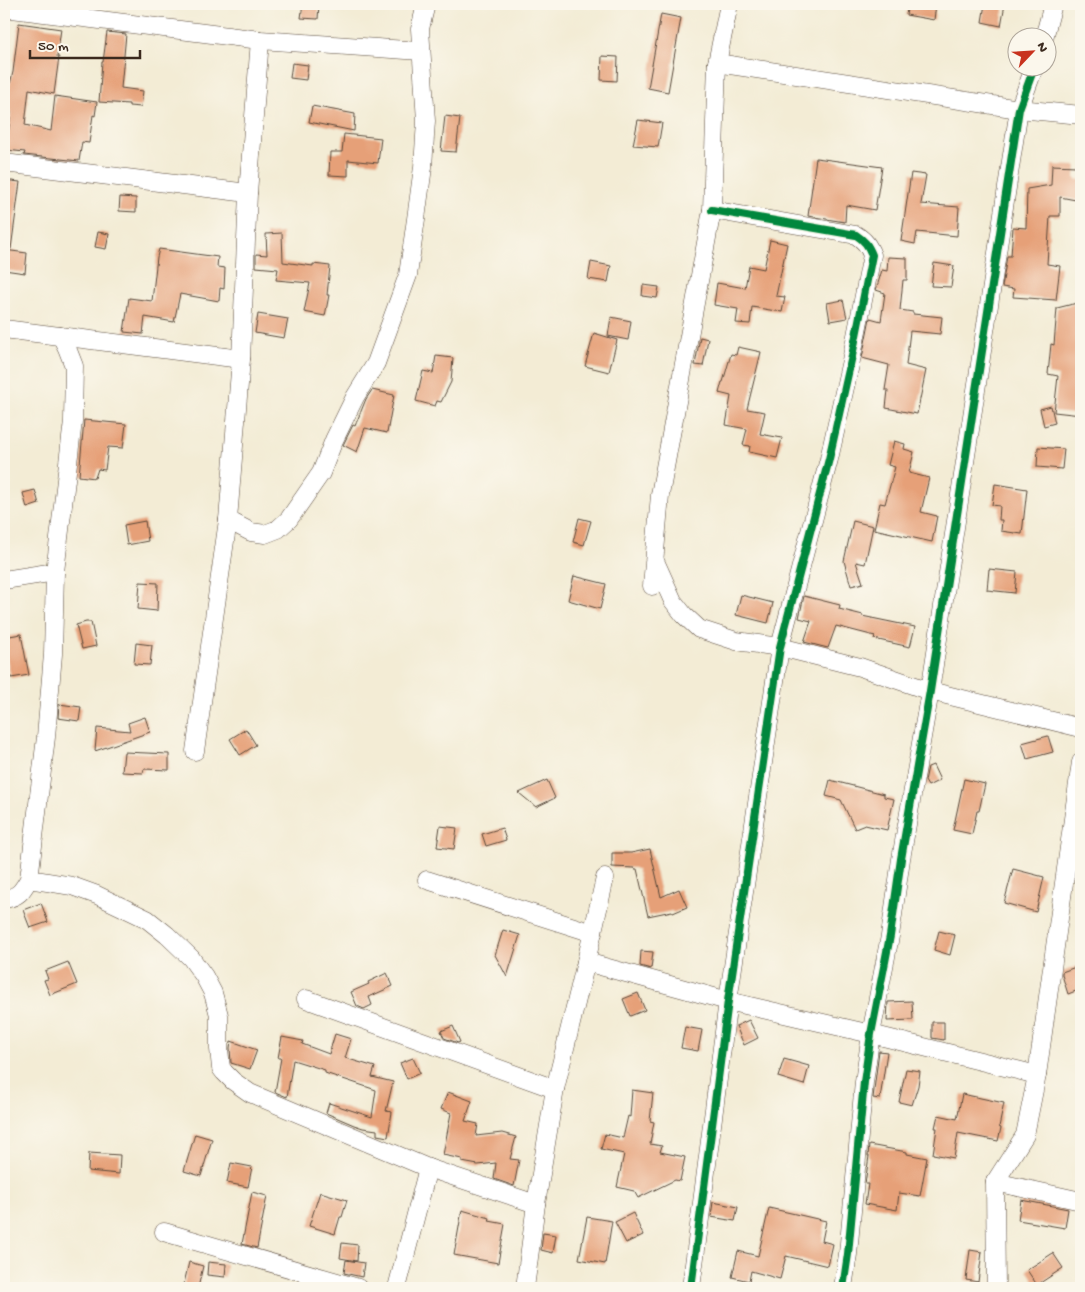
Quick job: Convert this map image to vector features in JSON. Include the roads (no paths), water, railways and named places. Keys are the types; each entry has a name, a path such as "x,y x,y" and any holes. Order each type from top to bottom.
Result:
{"street":[{"path":"228,520 251,532 265,534 278,529 289,519 322,473 334,440 355,397 376,363 408,274 416,219 423,167 426,121 420,30 426,4"},
{"path":"652,586 660,495 712,210 717,63 729,4"},
{"path":"1047,28 1053,4"},
{"path":"4,8 260,40 421,50"},
{"path":"195,751 228,520 242,359 248,193 260,40"},
{"path":"717,63 1019,108 1081,115"},
{"path":"843,1288 848,1254 864,1082 871,1034 890,936 901,859 930,691 1019,108 1030,78"},
{"path":"4,163 248,193"},
{"path":"691,1288 728,1001 780,648 829,459 872,255 869,245 856,235 712,210"},
{"path":"4,329 242,359"},
{"path":"4,899 22,892 29,879 47,728 53,654 55,572 73,421 74,366 68,348 61,336"},
{"path":"655,561 673,601 699,629 736,641 780,648 860,667 930,691 1081,728"},
{"path":"4,580 55,572"},
{"path":"996,1288 995,1182 1025,1135 1037,1075 1081,762"},
{"path":"525,1288 536,1204 555,1089 605,878"},
{"path":"29,879 72,886 97,895 147,919 167,934 191,958 213,993 219,1015 220,1062 224,1072 250,1093 428,1168 536,1204"},
{"path":"427,880 593,933"},
{"path":"586,962 728,1001 1037,1075"},
{"path":"306,999 555,1089"},
{"path":"397,1288 428,1168"},
{"path":"995,1182 1081,1201"},
{"path":"164,1232 358,1288"}]}
